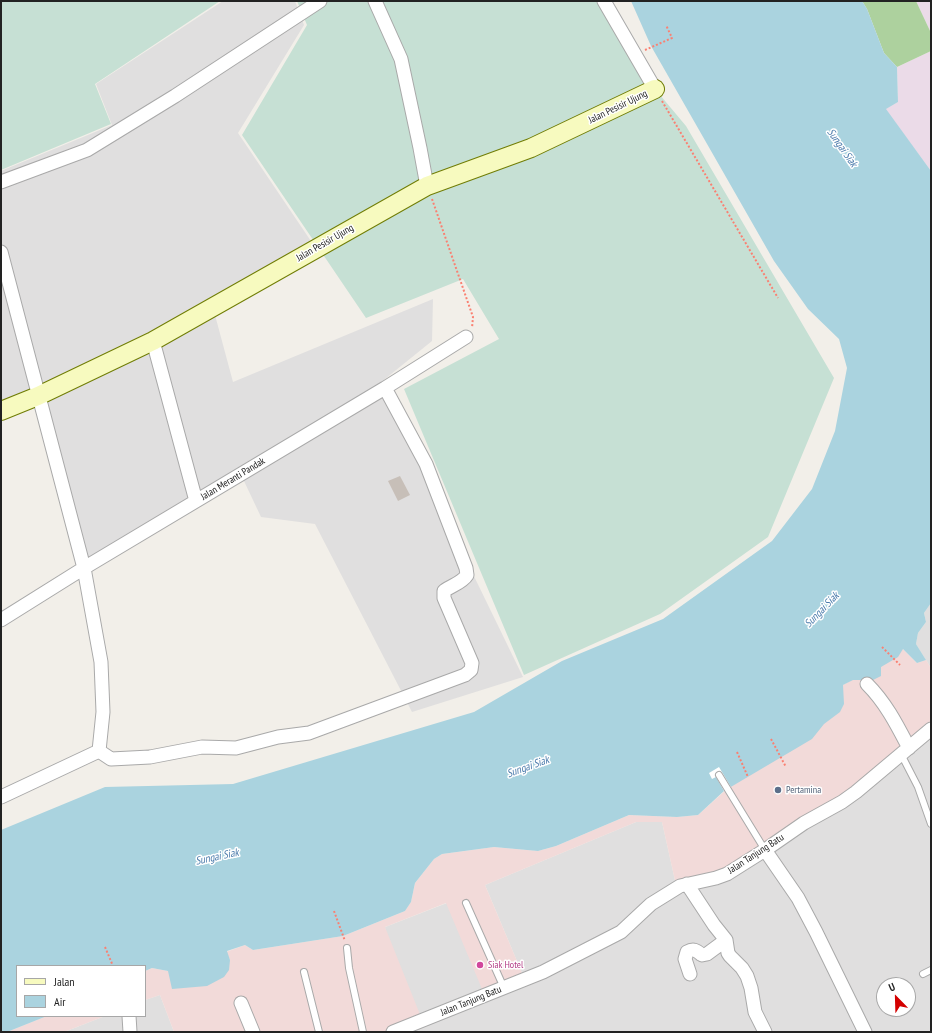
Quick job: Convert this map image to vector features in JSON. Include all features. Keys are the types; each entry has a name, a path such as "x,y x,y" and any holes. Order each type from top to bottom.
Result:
{"street":[{"path":"1,182 87,150 176,96 320,1"},
{"path":"376,1 401,59 427,186"},
{"path":"604,1 655,89"},
{"name":"Jalan Pesisir Ujung","path":"1,411 38,396 153,341 427,186 531,148 655,89"},
{"path":"1,252 84,568 101,662 104,712 99,751"},
{"name":"Jalan Meranti Pandak","path":"1,620 84,568 385,388 466,337"},
{"path":"153,341 196,501"},
{"path":"99,751 111,759 150,757 202,747 236,748 278,737 309,733 465,675 471,670 472,663 444,598 444,591 464,580 467,575 466,568 426,464 385,388"},
{"path":"868,684 880,696 890,713 905,751"},
{"name":"Jalan Tanjung Batu","path":"393,1032 543,972 621,932 651,904 680,886 727,874 804,823 842,802 931,729"},
{"path":"1,797 99,751"},
{"path":"765,850 798,898 865,1032"},
{"path":"687,884 714,925 726,940 728,953 742,968 747,976 751,988 755,1012 765,1032"},
{"path":"690,974 685,959 687,952 693,950 702,955 707,954 726,940"},
{"path":"241,1003 252,1032"},
{"path":"129,1017 130,1032"}],"lane":[{"path":"905,751 931,824"},
{"path":"719,775 765,850"},
{"path":"466,903 504,988"},
{"path":"347,948 349,968 363,1032"},
{"path":"923,974 931,970"},
{"path":"304,972 319,1032"}],"path":[{"path":"651,47 672,38 666,26"},
{"path":"655,89 778,298"},
{"path":"427,186 473,318 472,329 466,337"},
{"path":"882,647 900,664"},
{"path":"771,739 786,767"},
{"path":"737,752 748,777"},
{"path":"334,911 347,948"},
{"path":"105,947 113,965"}],"shaded area":[{"path":"223,1 295,1 304,25 238,133 319,253 215,315 233,382 433,299 432,341 380,383 523,677 412,712 315,524 261,517 244,481 80,566 36,403 1,417 1,171 112,125 96,84"},
{"path":"916,1 931,1 931,33"},
{"path":"931,51 931,171 885,109 898,102 897,67"},
{"path":"931,603 931,668 916,644 918,633 926,622 924,613"},
{"path":"903,649 917,663 926,660 931,668 931,731 870,781 725,871 676,885 662,822 636,822 485,885 522,973 482,989 446,903 385,927 423,1022 397,1032 174,1032 160,995 146,1000 146,971 152,968 168,971 230,960 226,952 245,945 253,950 343,936 405,911 411,902 415,883 434,859 442,854 494,847 538,851 556,846 629,815 677,817 698,815 843,685"},
{"path":"931,731 931,1032 397,1032 385,927 447,903 483,989 522,973 485,885 636,822 662,822 676,885"},
{"path":"160,995 174,1032 64,1032 102,1017 146,1017 146,1000"},
{"path":"44,1017 102,1017 64,1032 7,1032"}],"green space":[{"path":"1,1 220,1 95,84 111,124 1,170"},
{"path":"297,1 604,1 655,89 686,126 834,378 768,537 660,614 524,675 404,389 499,339 463,279 366,318 242,135 307,25"},
{"path":"862,1 916,1 931,33 931,51 897,67 884,53 867,9"}],"water":[{"name":"Sungai Siak","path":"631,1 862,1 867,9 884,53 897,67 898,102 886,109 931,171 931,603 924,613 926,622 918,633 916,644 926,660 917,663 903,649 898,657 881,667 881,676 873,680 853,680 843,685 844,704 840,712 824,724 812,739 724,791 698,815 677,817 629,815 556,846 538,851 494,847 442,854 434,859 415,883 411,902 405,911 343,936 253,950 245,945 227,951 230,960 229,970 224,977 207,986 172,989 168,971 152,968 146,971 146,965 16,965 16,1017 44,1017 7,1032 1,1032 1,830 105,787 233,784 474,712 562,661 663,619 772,541 812,489 835,431 847,368 839,339 808,309 774,261 651,46"}],"pier":[{"path":"719,767 731,787 724,791 716,777 712,779 709,773"}],"building":[{"path":"400,476 410,495 398,501 388,481"}],"place":[{"name":"Pertamina","path":"778,790"},
{"name":"Siak Hotel","path":"480,965"}]}
